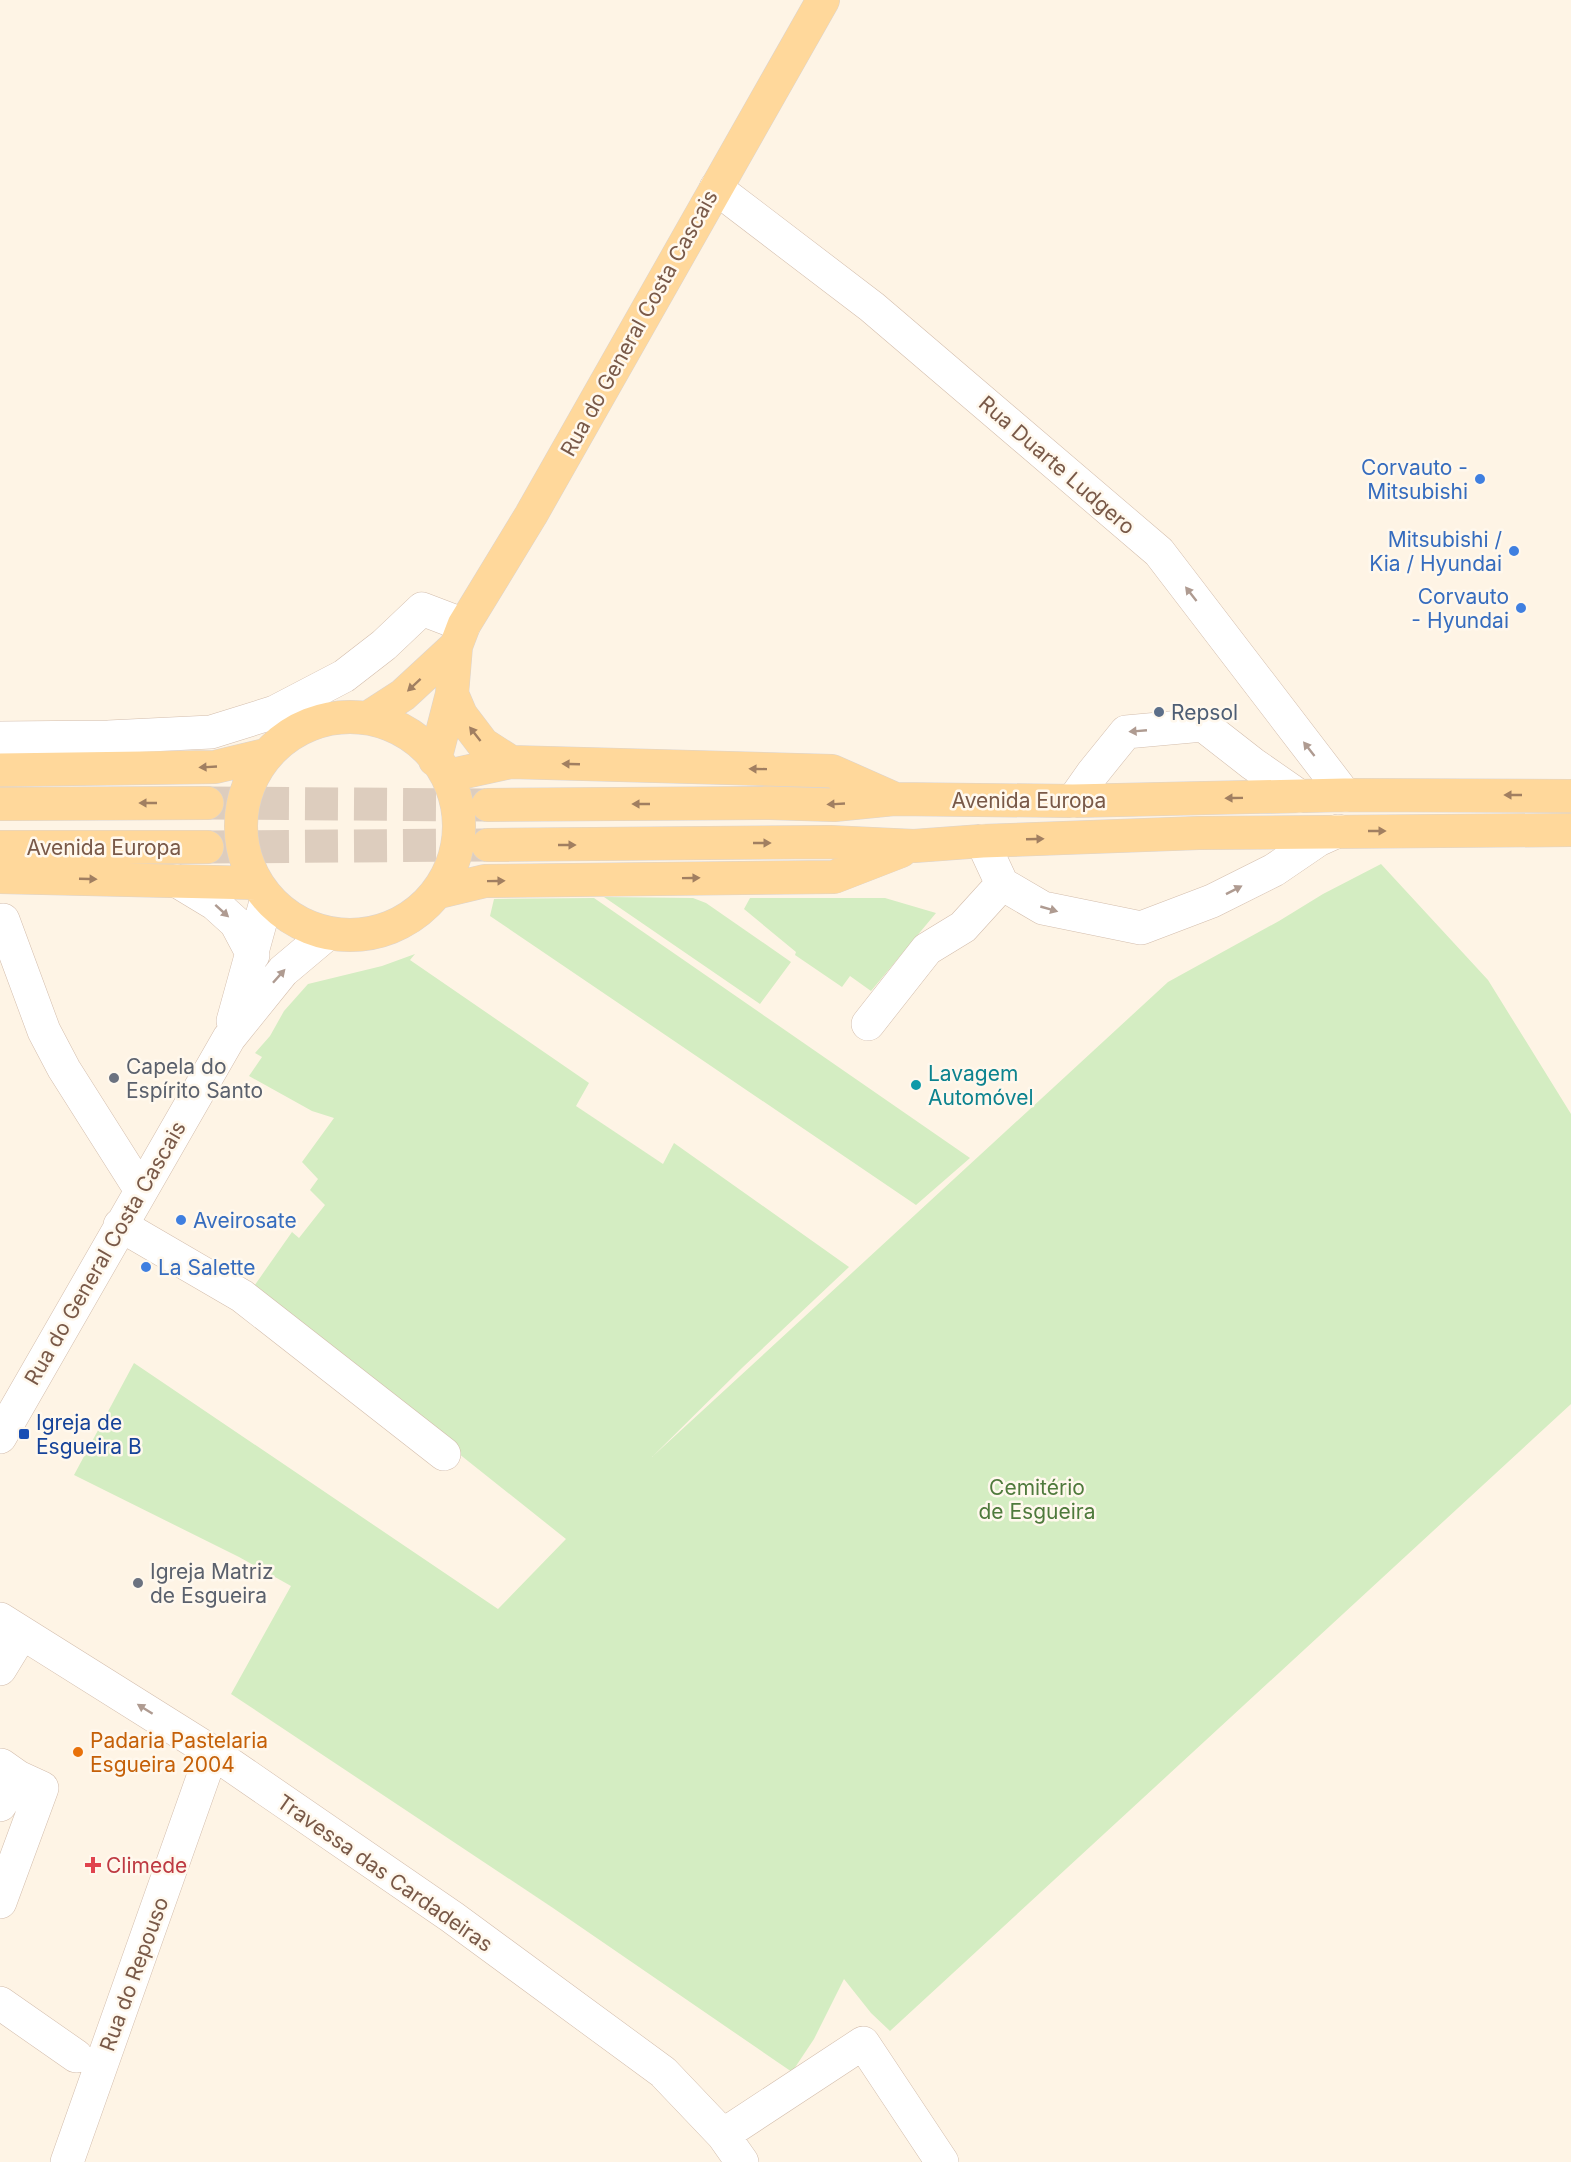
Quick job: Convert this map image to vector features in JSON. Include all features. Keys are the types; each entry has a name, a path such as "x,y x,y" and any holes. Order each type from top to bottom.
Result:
{"main road":[{"name":"Rua do General Costa Cascais","path":"369,717 403,695 460,635 531,515 823,0"},
{"name":"Rua do General Costa Cascais","path":"441,768 460,635"},
{"path":"452,694 461,715 483,744 511,762"},
{"path":"331,717 369,717 396,725 420,741 441,768 455,792 460,827 455,862 439,892 416,915 389,929 358,936 327,934 305,926 285,914 262,890 243,852 240,818 248,784 265,755 294,730 331,717"},
{"path":"0,770 215,767 265,755"},
{"path":"441,768 511,762 832,771 894,799"},
{"name":"Avenida Europa","path":"488,805 770,803 834,805 894,799 1073,801 1345,795 1571,796"},
{"name":"Avenida Europa","path":"0,804 207,802"},
{"name":"Avenida Europa","path":"488,845 830,842 914,846 982,841 1199,833 1571,830"},
{"path":"439,892 485,881 834,877 914,846"},
{"name":"Avenida Europa","path":"0,847 207,847"},
{"path":"0,877 177,881 262,890"}],"street":[{"name":"Rua Duarte Ludgero","path":"716,188 872,307 1159,552 1345,795"},
{"path":"0,738 108,737 211,732 275,712 344,676 384,645 422,609 460,635"},
{"path":"1073,801 1126,732 1203,725 1252,764 1299,796"},
{"path":"982,841 1002,884 1043,908 1140,928 1212,902 1274,870 1318,840 1338,831"},
{"path":"177,881 215,904 236,923 253,955"},
{"path":"868,1024 927,949 963,927 1002,884"},
{"name":"Rua do General Costa Cascais","path":"229,1038 253,955 262,890"},
{"path":"3,921 44,1031 64,1069 140,1189"},
{"name":"Rua do General Costa Cascais","path":"0,1437 140,1189 229,1038 283,971 327,934"},
{"path":"120,1225 242,1296 444,1454"},
{"path":"0,1669 11,1626"},
{"name":"Travessa das Cardadeiras","path":"11,1626 212,1752 452,1917 663,2072 723,2135 742,2162"},
{"name":"Rua do Repouso","path":"67,2162 212,1752"},
{"path":"0,1902 42,1788 5,1786"},
{"path":"0,2003 76,2056"},
{"path":"723,2135 863,2043 942,2162"}],"green space":[{"name":"Cemitério de Esgueira","path":"1381,864 1488,980 1571,1114 1571,1404 890,2031 871,2013 844,1979 814,2039 792,2072 553,1908 231,1694 291,1586 239,1557 74,1475 134,1363 498,1609 566,1539 252,1289 292,1232 299,1238 325,1205 310,1190 318,1179 302,1162 334,1118 312,1111 249,1076 262,1057 255,1053 270,1036 284,1011 308,984 382,966 415,954 410,960 589,1083 576,1106 663,1164 674,1143 849,1267 652,1457 1168,982 1323,894"},
{"path":"604,897 693,898 706,903 791,962 760,1004"},
{"path":"594,898 970,1158 916,1205 490,916 494,899"},
{"path":"750,898 885,898 936,913 871,991 850,976 842,987 795,955 796,952 744,909"}],"tunnel":[{"path":"207,803 488,805"},
{"path":"207,847 488,845"}],"place":[{"name":"Corvauto - Mitsubishi","path":"1480,479"},
{"name":"Mitsubishi / Kia / Hyundai","path":"1514,551"},
{"name":"Corvauto - Hyundai","path":"1521,608"},
{"name":"Repsol","path":"1159,712"},
{"name":"Capela do Espírito Santo","path":"114,1078"},
{"name":"Lavagem Automóvel","path":"916,1085"},
{"name":"Aveirosate","path":"181,1220"},
{"name":"La Salette","path":"146,1267"},
{"name":"Igreja de Esgueira B","path":"24,1434"},
{"name":"Igreja Matriz de Esgueira","path":"138,1583"},
{"name":"Padaria Pastelaria Esgueira 2004","path":"78,1752"},
{"name":"Climede","path":"93,1865"}]}
